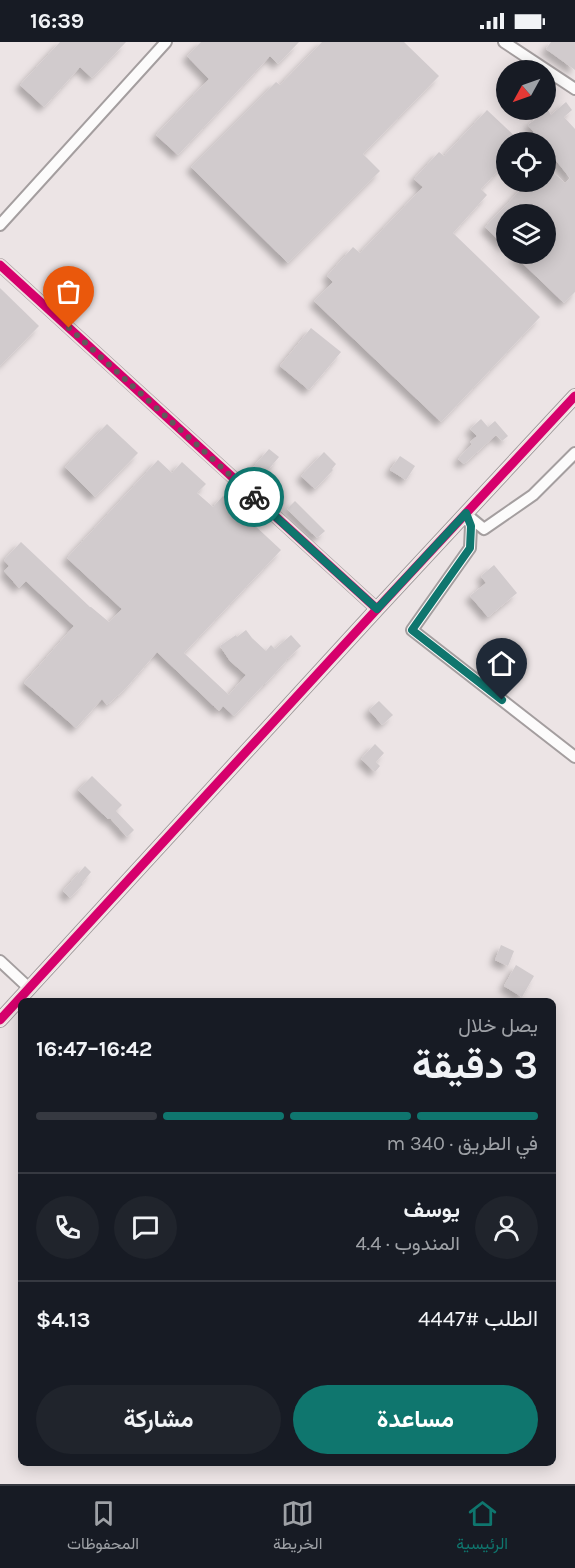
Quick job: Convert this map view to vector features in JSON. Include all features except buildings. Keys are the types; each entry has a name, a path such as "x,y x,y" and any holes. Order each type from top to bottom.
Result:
{"street":[{"path":"0,225 166,42"},
{"path":"504,42 575,89"},
{"path":"0,265 377,609"},
{"path":"20,998 575,396"},
{"path":"466,513 484,529 533,495 575,453"},
{"path":"466,513 471,526 470,548 412,630 575,757"},
{"path":"0,962 29,988"},
{"path":"0,1020 18,1000"}],"cycle path":[{"path":"0,265 377,609"},
{"path":"20,998 575,396"},
{"path":"0,1020 18,1000"}],"way so far":[{"path":"69,328 254,497"}],"route":[{"path":"254,497 377,609 466,513 471,526 470,548 412,630 502,700"}]}
